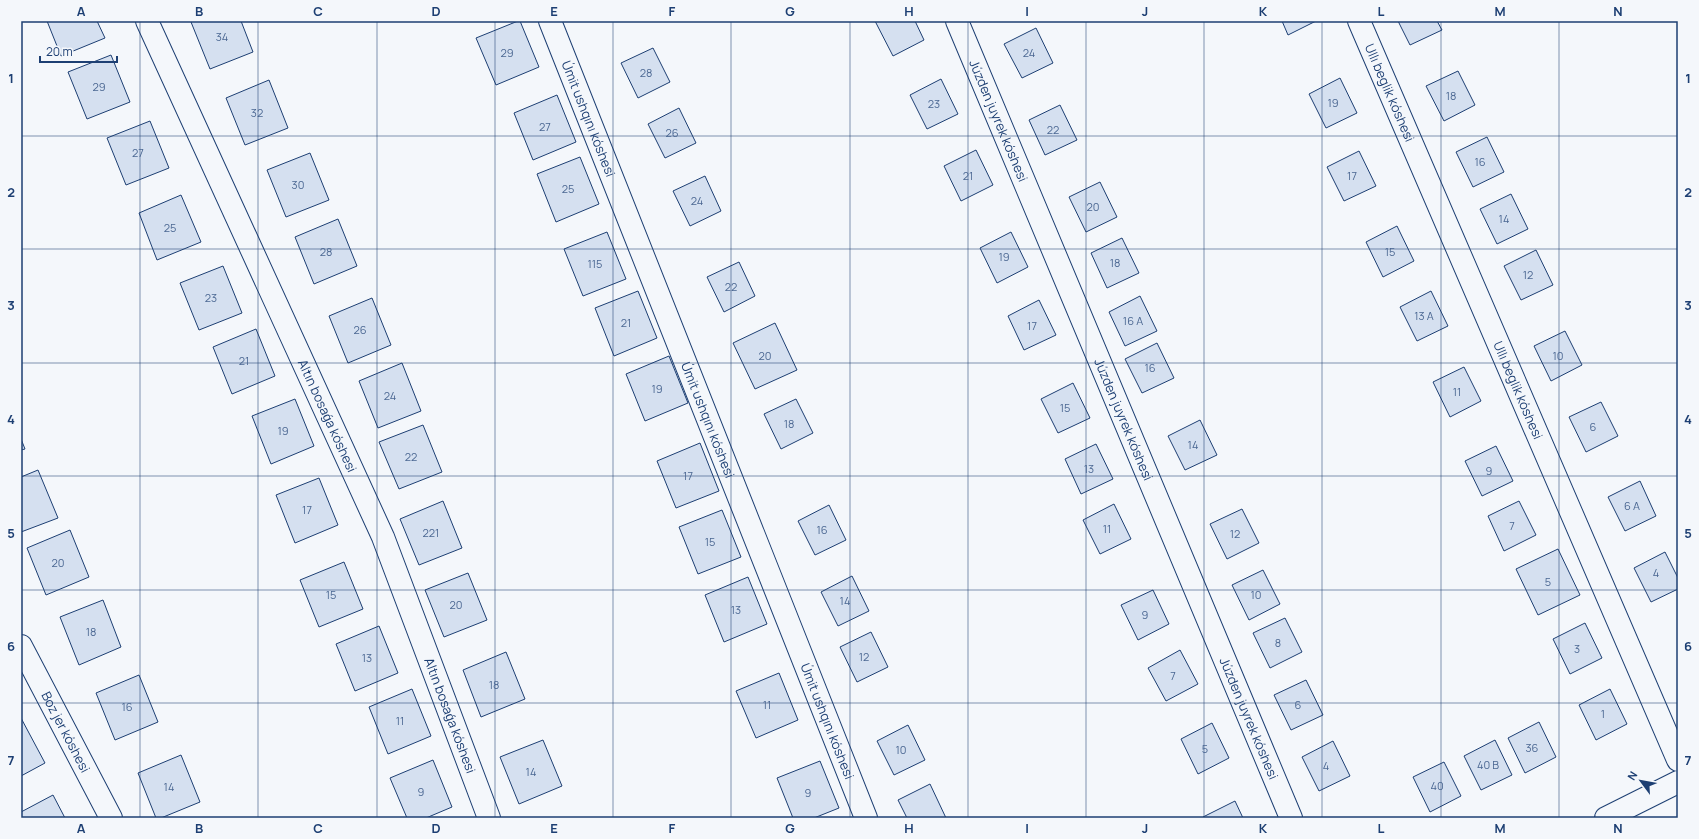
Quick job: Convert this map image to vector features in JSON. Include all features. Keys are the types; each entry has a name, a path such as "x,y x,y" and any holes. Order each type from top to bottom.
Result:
{"street":[{"name":"Altın bosaǵa kóshesi","path":"147,21 383,537 489,818"},
{"name":"Úmit ushqını kóshesi","path":"550,21 866,818"},
{"name":"Júzden juyrek kóshesi","path":"957,21 1291,818"},
{"name":"Ullı beglik kóshesi","path":"1359,21 1678,760"},
{"name":"Boz jer kóshesi","path":"21,646 111,818"},
{"path":"1606,818 1678,782"}],"building":[{"path":"47,21 97,21 105,38 61,56"},
{"path":"241,21 253,52 210,69 191,22"},
{"path":"520,21 539,67 496,85 476,38"},
{"path":"875,21 915,21 924,40 893,56"},
{"path":"1282,21 1316,21 1288,35"},
{"path":"1398,21 1437,21 1442,30 1410,45"},
{"path":"1036,28 1053,63 1022,78 1004,44"},
{"path":"653,48 670,82 638,98 621,63"},
{"path":"111,55 130,102 87,119 68,72"},
{"path":"1458,71 1475,105 1444,121 1426,86"},
{"path":"1340,78 1357,113 1326,128 1309,94"},
{"path":"941,79 958,114 927,129 910,95"},
{"path":"269,80 288,128 245,145 226,98"},
{"path":"557,95 576,142 533,160 514,113"},
{"path":"1060,105 1077,140 1045,155 1029,120"},
{"path":"679,108 696,143 665,158 648,124"},
{"path":"150,121 169,168 126,185 107,138"},
{"path":"1487,137 1504,172 1473,187 1456,152"},
{"path":"976,150 993,185 961,201 944,166"},
{"path":"1359,151 1376,186 1344,201 1327,167"},
{"path":"310,153 329,200 286,217 267,170"},
{"path":"580,157 599,204 556,222 537,174"},
{"path":"705,176 721,211 690,226 673,191"},
{"path":"1100,182 1117,217 1086,232 1069,197"},
{"path":"1511,194 1528,229 1497,244 1480,209"},
{"path":"181,195 201,242 157,260 139,213"},
{"path":"338,219 357,266 314,284 295,237"},
{"path":"1397,226 1414,261 1383,277 1366,242"},
{"path":"607,232 626,279 583,296 564,249"},
{"path":"1011,232 1028,267 997,283 980,248"},
{"path":"1122,238 1139,273 1107,288 1091,253"},
{"path":"1536,250 1553,285 1521,300 1504,266"},
{"path":"739,262 755,296 724,312 707,277"},
{"path":"223,266 242,313 199,330 180,283"},
{"path":"638,291 657,338 614,356 595,308"},
{"path":"1431,291 1448,326 1417,341 1400,307"},
{"path":"1140,296 1157,331 1125,346 1109,312"},
{"path":"372,298 391,345 348,363 329,316"},
{"path":"1039,300 1056,335 1024,350 1008,316"},
{"path":"775,323 797,370 755,389 733,343"},
{"path":"256,329 275,376 232,394 213,347"},
{"path":"1565,331 1582,365 1551,381 1534,346"},
{"path":"1157,343 1174,378 1142,393 1125,359"},
{"path":"669,356 688,403 645,421 626,374"},
{"path":"402,363 421,411 378,428 359,381"},
{"path":"1464,367 1481,401 1450,417 1433,382"},
{"path":"1073,383 1090,418 1058,433 1041,399"},
{"path":"295,399 314,446 271,464 252,416"},
{"path":"796,399 813,433 781,449 764,414"},
{"path":"1601,402 1618,436 1586,452 1569,417"},
{"path":"1200,420 1217,455 1185,470 1168,436"},
{"path":"423,425 442,472 399,489 379,442"},
{"path":"21,439 25,449 21,450"},
{"path":"700,443 719,491 676,508 657,461"},
{"path":"1096,444 1113,479 1081,494 1065,459"},
{"path":"1496,446 1513,481 1482,496 1465,461"},
{"path":"38,470 58,518 21,532 21,477"},
{"path":"319,478 338,525 295,543 276,495"},
{"path":"1640,481 1656,516 1625,531 1608,497"},
{"path":"443,501 462,548 419,565 400,519"},
{"path":"1519,501 1536,535 1504,551 1488,516"},
{"path":"1114,504 1131,539 1100,554 1083,520"},
{"path":"829,505 846,540 815,555 798,521"},
{"path":"1242,509 1259,543 1227,559 1210,524"},
{"path":"722,510 741,557 698,574 679,527"},
{"path":"70,530 89,577 46,595 27,548"},
{"path":"1558,549 1580,595 1538,615 1516,569"},
{"path":"1665,552 1678,578 1678,589 1651,602 1634,568"},
{"path":"344,562 363,609 319,627 300,580"},
{"path":"1263,570 1280,604 1249,620 1232,585"},
{"path":"468,573 487,620 444,637 425,590"},
{"path":"852,576 869,611 838,626 821,592"},
{"path":"748,577 767,624 724,642 705,595"},
{"path":"1153,590 1169,624 1138,640 1121,605"},
{"path":"103,600 121,647 79,665 60,617"},
{"path":"1285,618 1302,652 1270,668 1253,633"},
{"path":"1585,623 1602,658 1570,674 1553,639"},
{"path":"379,626 398,673 355,691 336,644"},
{"path":"871,632 888,667 857,682 840,647"},
{"path":"1180,650 1198,684 1166,701 1148,668"},
{"path":"506,652 525,699 481,717 463,670"},
{"path":"779,673 798,720 756,738 736,691"},
{"path":"139,675 158,722 115,740 96,693"},
{"path":"1306,680 1323,715 1291,730 1274,695"},
{"path":"412,689 431,736 388,754 369,707"},
{"path":"1610,689 1627,724 1596,740 1579,705"},
{"path":"21,718 45,763 21,776"},
{"path":"1539,722 1556,757 1525,773 1508,738"},
{"path":"1212,723 1229,758 1198,774 1181,739"},
{"path":"908,725 925,760 894,775 877,741"},
{"path":"543,740 562,786 519,804 500,757"},
{"path":"1495,740 1512,775 1481,790 1464,756"},
{"path":"1333,741 1350,776 1319,791 1302,757"},
{"path":"181,755 200,802 161,818 156,818 138,773"},
{"path":"433,760 452,807 426,818 407,818 390,778"},
{"path":"820,761 839,808 814,818 793,818 777,778"},
{"path":"1444,762 1461,796 1430,812 1413,777"},
{"path":"930,784 946,818 907,818 898,800"},
{"path":"53,795 65,818 21,818 21,812"},
{"path":"1235,801 1243,818 1203,817"}]}
